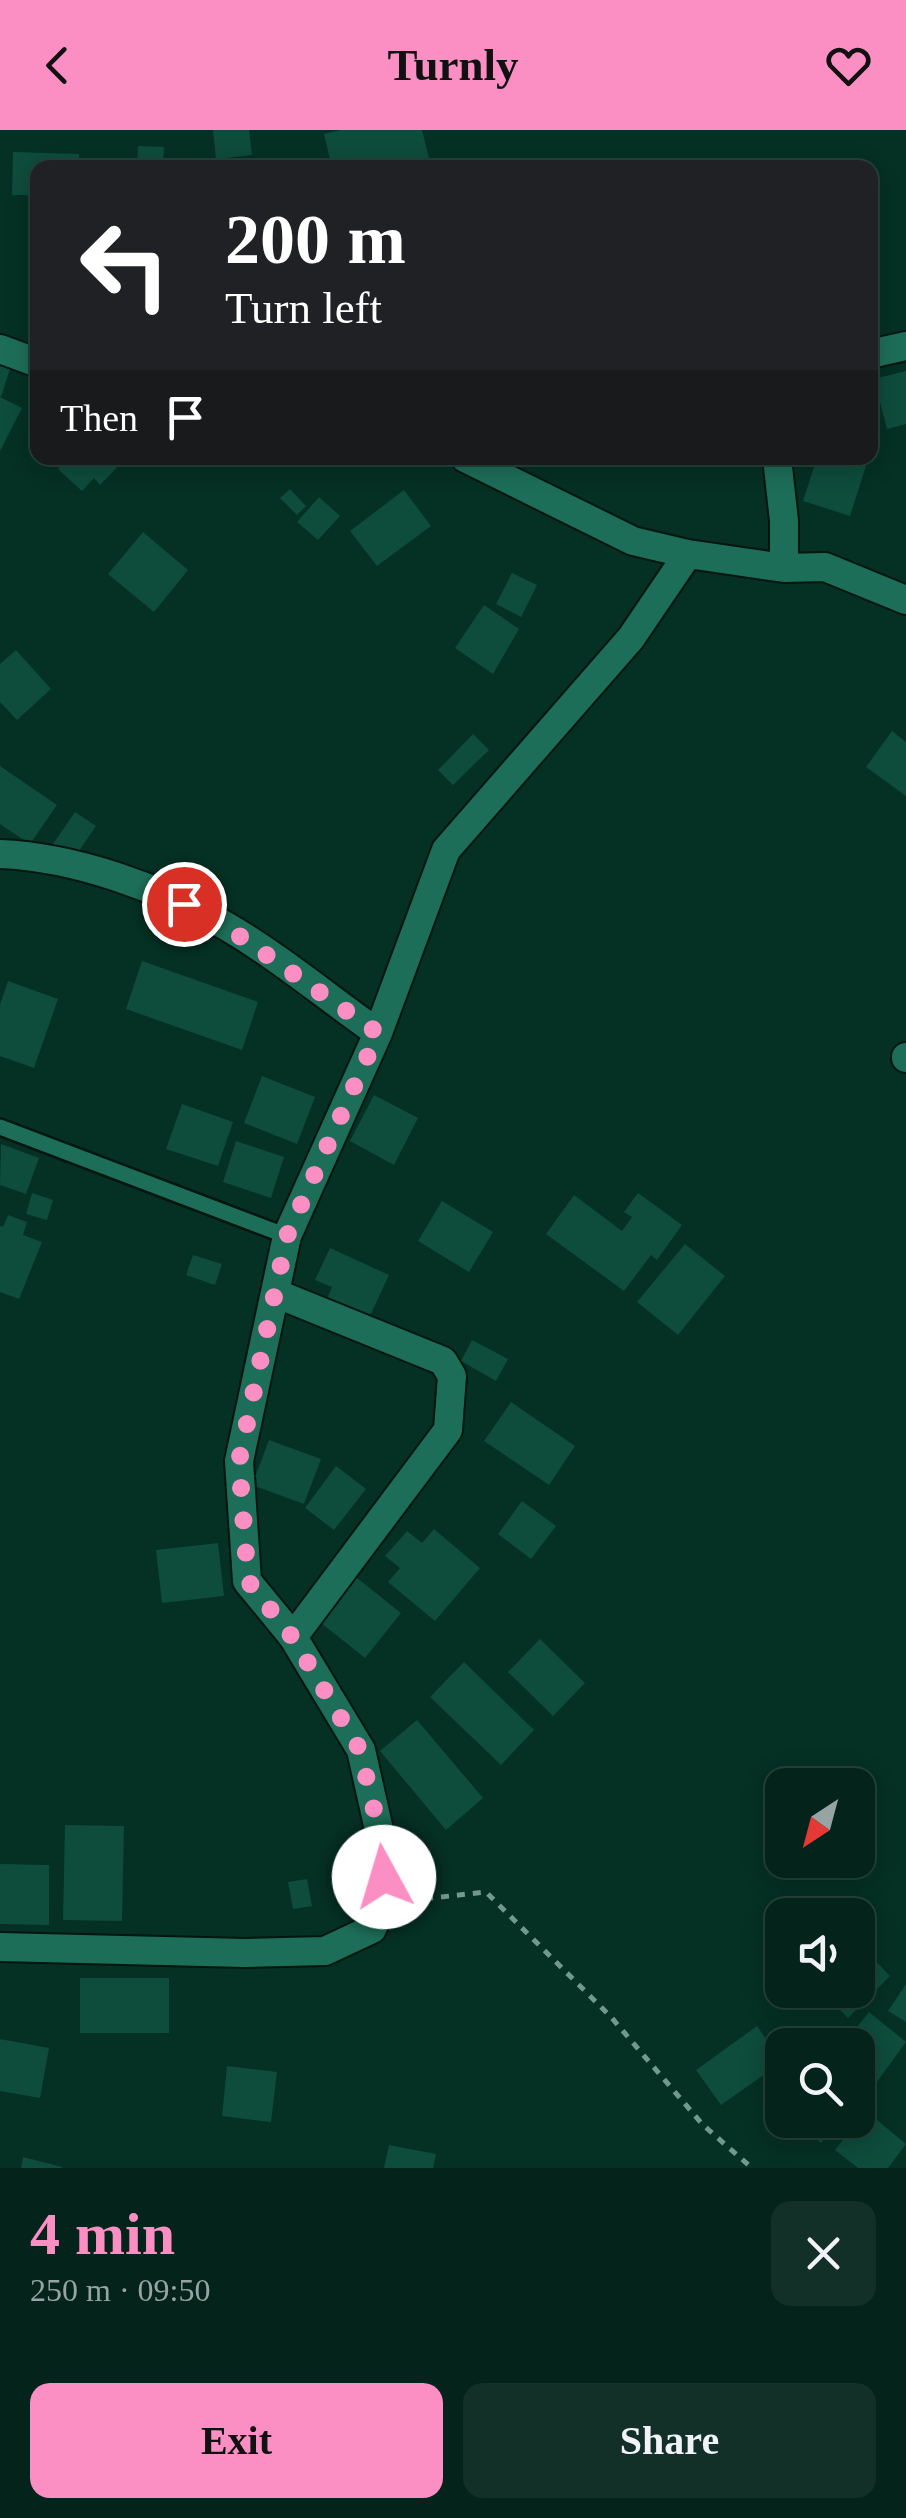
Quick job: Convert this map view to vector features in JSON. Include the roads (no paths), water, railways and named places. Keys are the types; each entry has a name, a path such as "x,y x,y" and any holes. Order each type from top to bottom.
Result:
{"street":[{"path":"878,352 906,346"},
{"path":"0,349 30,360"},
{"path":"480,465 633,541 688,554 784,568 825,568 906,600"},
{"path":"779,465 784,568"},
{"path":"0,1947 326,1950 372,1929 384,1902 384,1852 360,1750 293,1638 248,1581 239,1461 287,1236 378,1033 446,850 631,638 688,554"},
{"path":"0,854 42,856 184,904 228,928 378,1033"},
{"path":"275,1294 443,1361 452,1376 448,1430 293,1638"}],"lane":[{"path":"0,1127 287,1236"}]}
